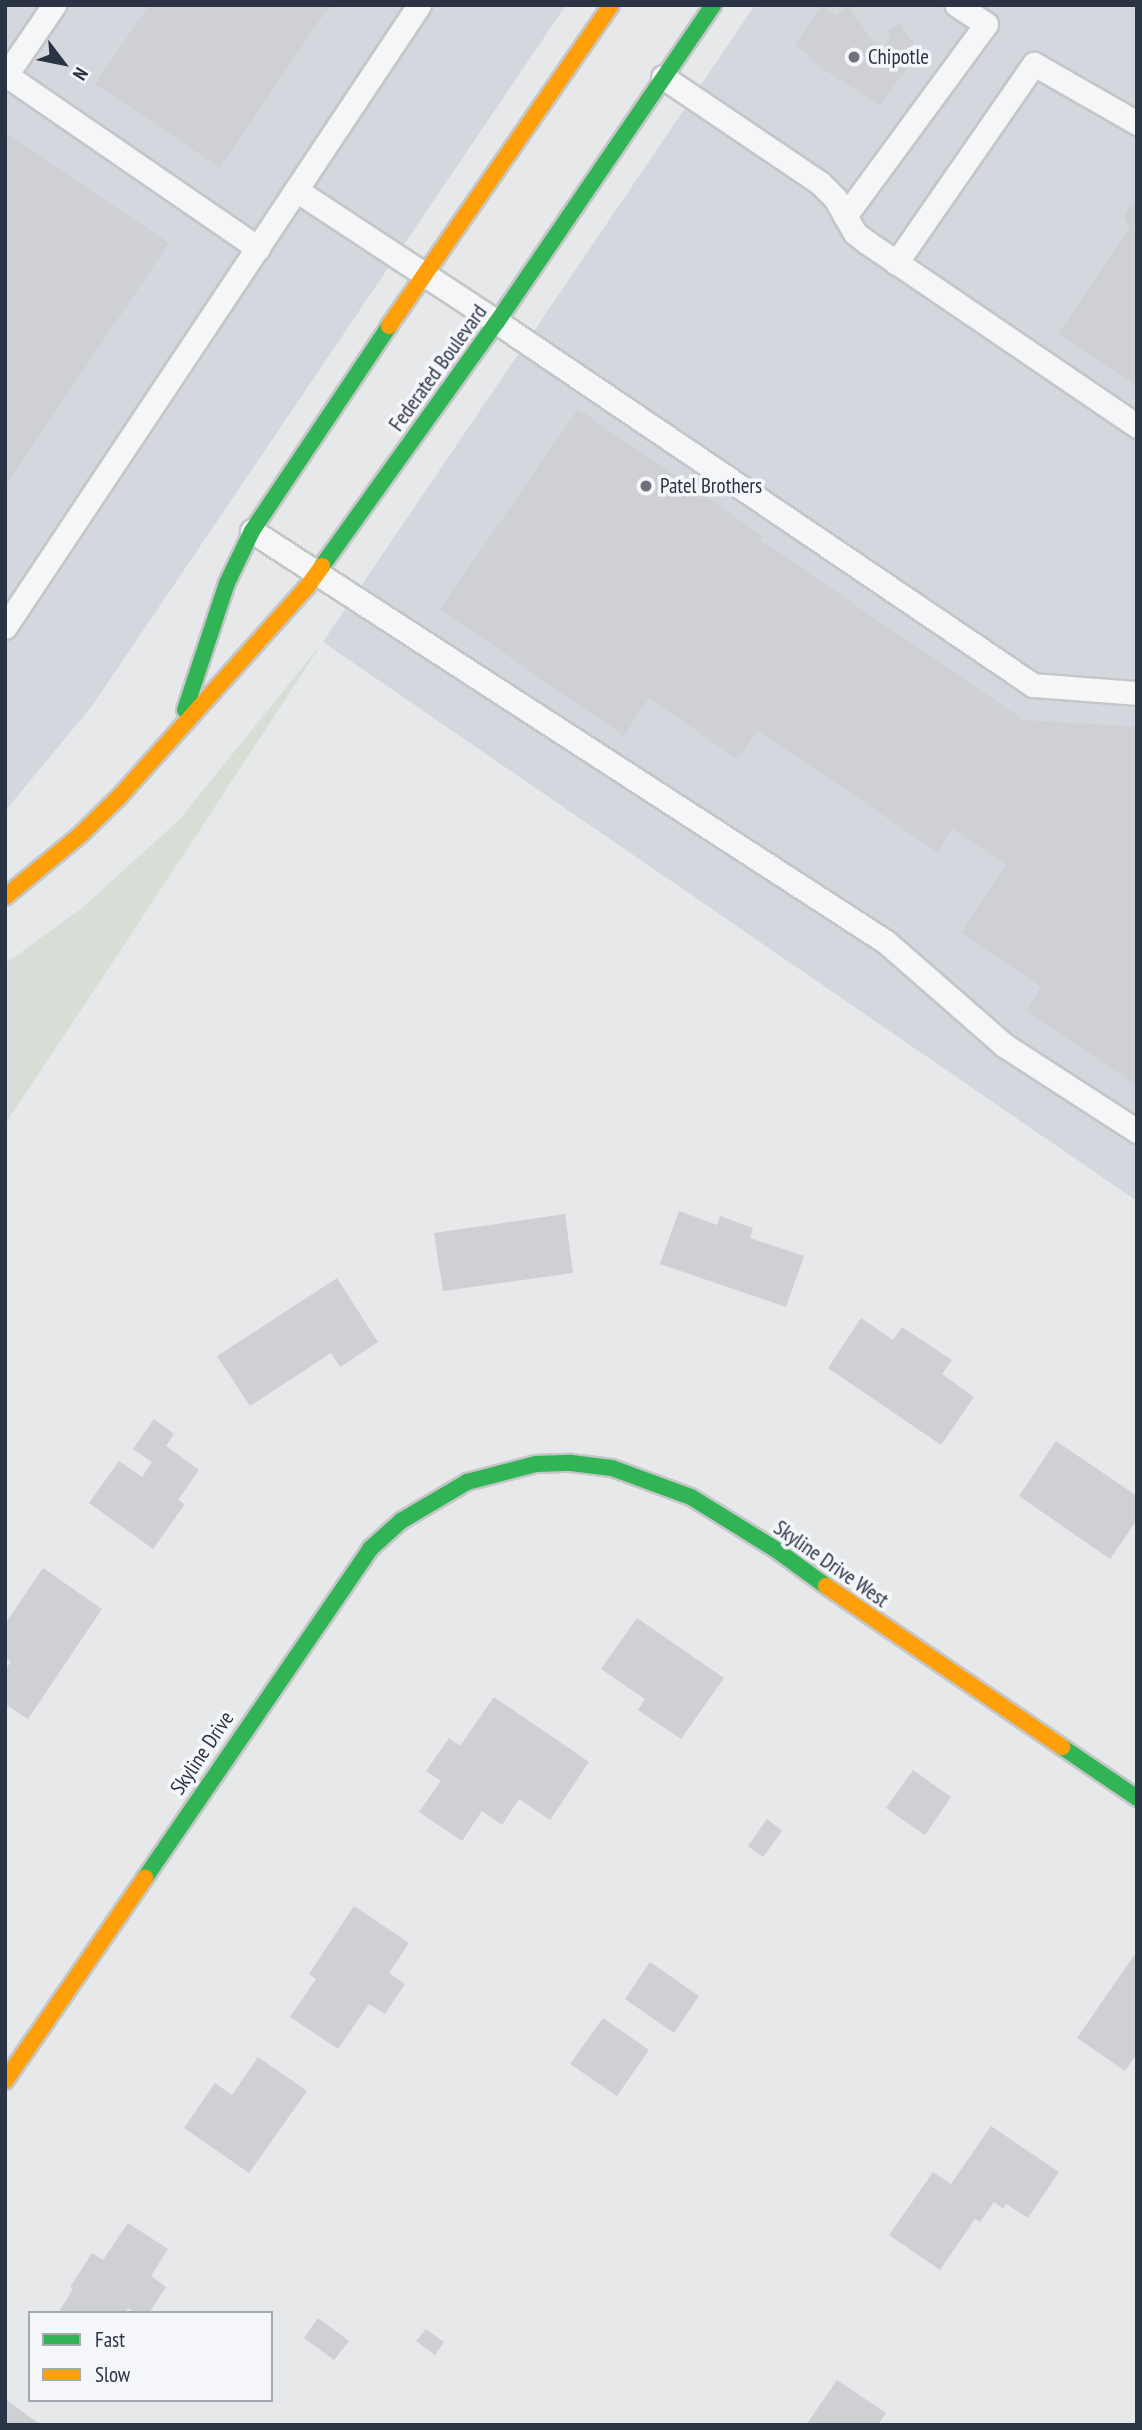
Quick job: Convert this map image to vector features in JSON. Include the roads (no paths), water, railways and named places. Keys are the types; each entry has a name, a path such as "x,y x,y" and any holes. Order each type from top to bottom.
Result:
{"main road":[{"name":"Federated Boulevard","path":"171,736 188,705 228,583 252,531 424,274 611,5"},
{"name":"Federated Boulevard","path":"5,897 79,836 120,796 317,572 497,322 713,5"},
{"name":"Skyline Drive West","path":"467,1482 536,1464 570,1463 612,1468 691,1497 775,1549 900,1638 1137,1798"},
{"name":"Skyline Drive","path":"5,2081 370,1549 401,1521 467,1482"}],"lane":[{"path":"54,5 6,75 258,248"},
{"path":"5,627 419,5"},
{"path":"845,216 986,24 957,5"},
{"path":"896,263 1034,64 1137,123"},
{"path":"663,77 820,183 835,198 855,233 1137,426"},
{"path":"296,190 497,322 1033,685 1137,693"},
{"path":"252,531 886,942 1004,1045 1137,1131"}],"place":[{"name":"Chipotle","path":"854,57"},
{"name":"Patel Brothers","path":"646,486"}]}
